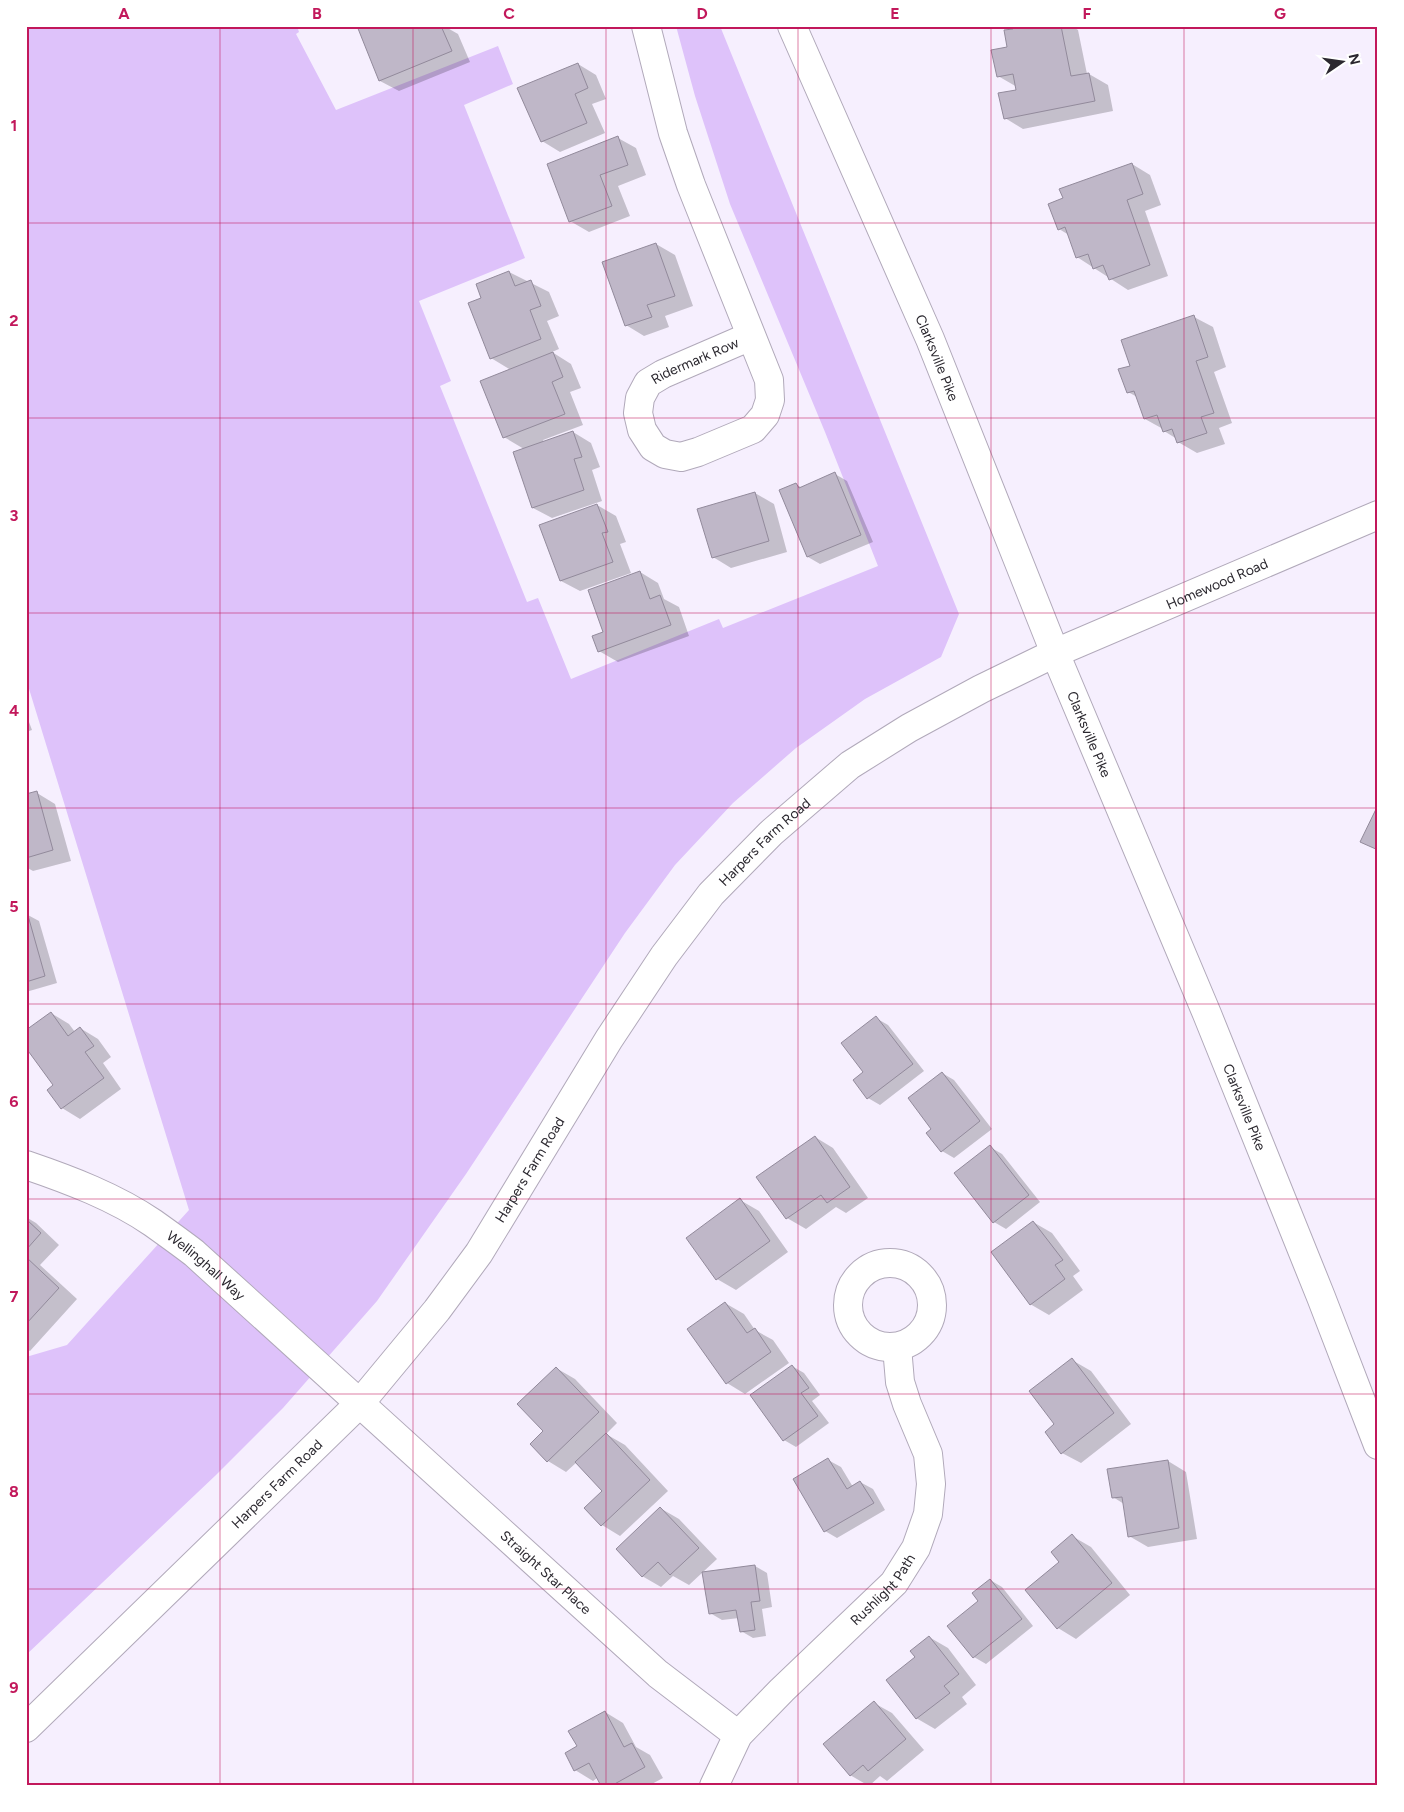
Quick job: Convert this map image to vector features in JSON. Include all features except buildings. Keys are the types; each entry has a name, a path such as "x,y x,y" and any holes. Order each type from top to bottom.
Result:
{"main road":[{"name":"Ridermark Row","path":"646,26 673,132 688,177 769,380 770,400 765,415 753,429 698,452 681,457 664,454 653,446 642,430 638,413 640,398 648,383 663,374 750,336"},
{"name":"Clarksville Pike","path":"792,26 930,339 1055,653 1211,1023 1378,1445"},
{"name":"Homewood Road","path":"1055,653 1378,515"},
{"name":"Harpers Farm Road","path":"26,1728 360,1403 437,1310 479,1253 609,1039 664,956 711,894 771,833 850,765 909,728 1055,653"},
{"name":"Wellinghall Way","path":"26,1165 64,1178 98,1193 152,1222 194,1253 360,1403"},
{"name":"Rushlight Path","path":"714,1786 738,1735 782,1690 894,1583 916,1548 928,1514 931,1484 928,1454 900,1382 897,1347"},
{"name":"Straight Star Place","path":"360,1403 658,1674 738,1735"}],"shaded area":[{"path":"26,26 297,26 299,32 296,34 336,110 498,46 513,84 464,105 525,258 419,301 451,381 440,386 527,602 538,598 571,679 719,619 723,628 878,566 825,432 730,204 695,96 676,26 720,26 959,614 941,657 865,699 796,748 733,803 675,865 625,933 466,1174 377,1301 283,1408 216,1475 26,1655 26,1357 67,1345 189,1210 26,679"}]}
